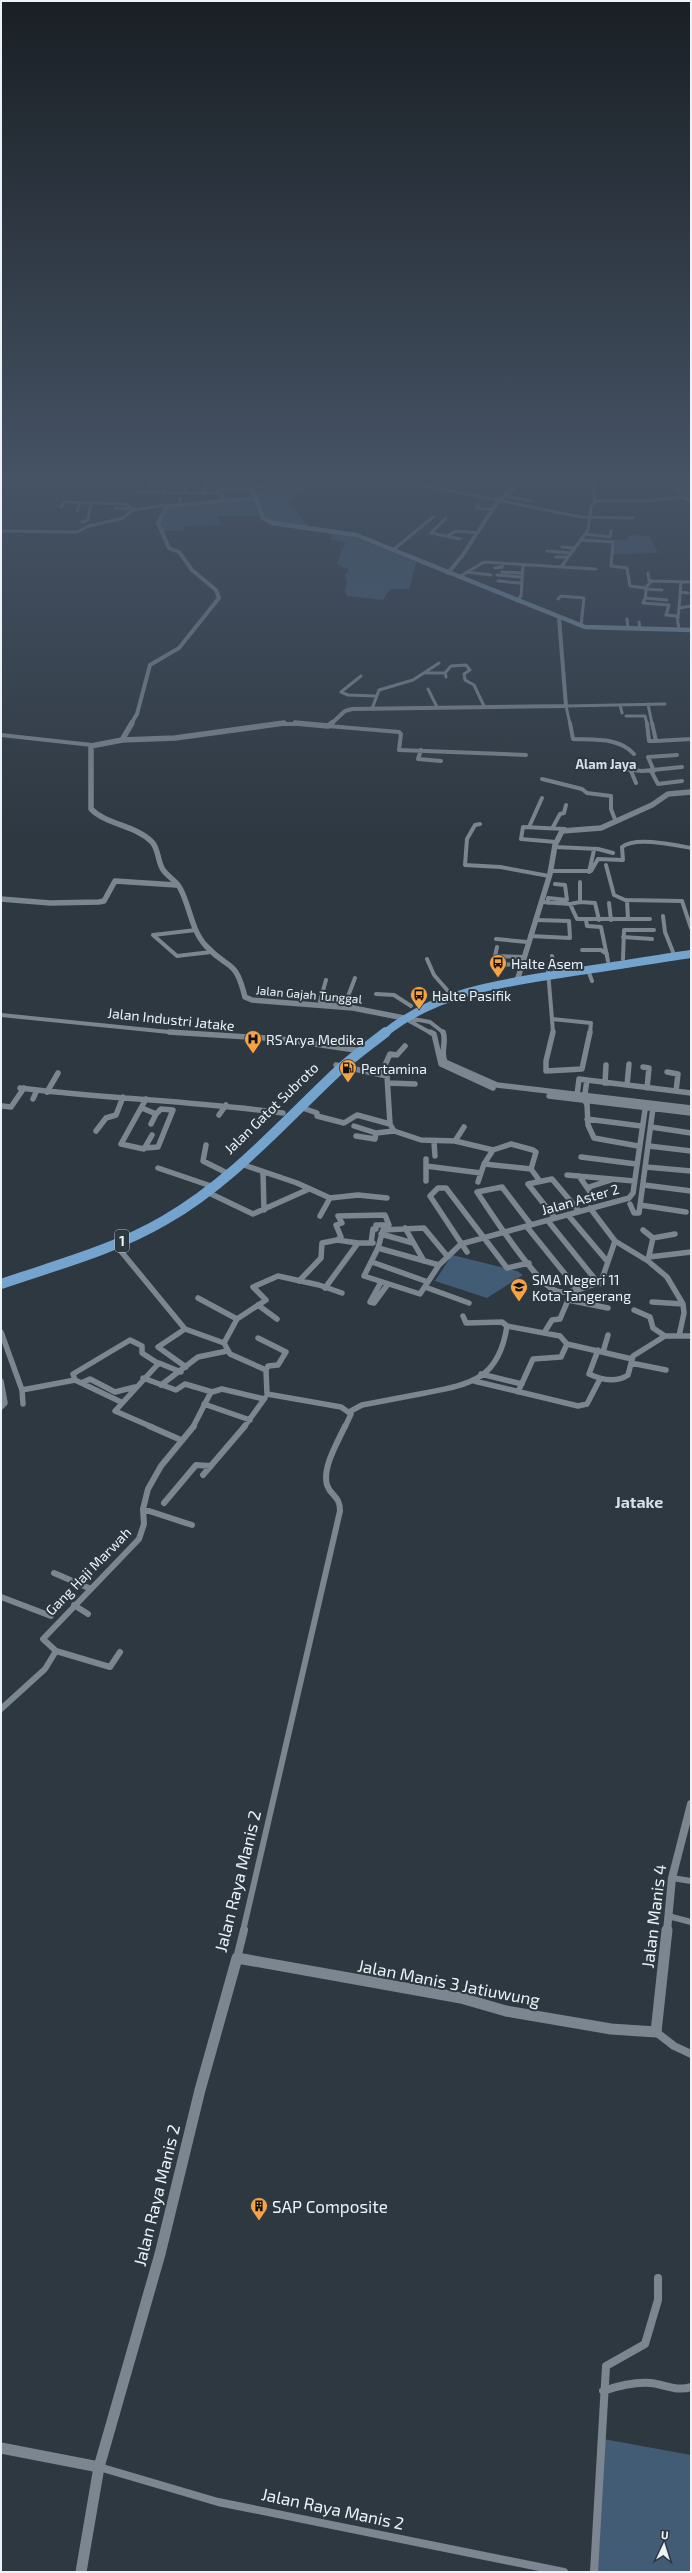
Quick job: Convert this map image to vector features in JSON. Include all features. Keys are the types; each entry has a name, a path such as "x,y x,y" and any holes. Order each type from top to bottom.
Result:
{"highway":[{"name":"Jalan Gatot Subroto","path":"358,1050 370,1044 411,1006 448,991 551,972 608,958 623,959 691,949"},
{"name":"Jalan Gatot Subroto","path":"551,972 588,970 691,954"},
{"name":"Jalan Gatot Subroto","path":"228,1172 233,1163 283,1113 400,1016 454,995 517,978"},
{"name":"Jalan Gatot Subroto","path":"1,1284 115,1244 163,1222 210,1190 228,1172 241,1164 300,1107 339,1066"}],"main road":[{"path":"517,601 581,626 628,629 691,630"}],"street":[{"path":"122,740 137,714 150,665 179,648 219,601"},
{"path":"581,626 584,601"},
{"path":"644,601 643,603 669,605 666,615 677,616 680,630"},
{"path":"679,601 678,617 680,630"},
{"path":"679,608 691,606"},
{"path":"559,618 566,706 573,739 599,741 627,746 634,754"},
{"path":"627,619 628,629"},
{"path":"640,622 640,629"},
{"path":"372,709 375,696 379,690 410,681 426,673 439,663"},
{"path":"426,673 446,675 450,666 466,665 470,670 464,674 465,680 474,685 484,706"},
{"path":"362,676 341,692 348,695 375,696"},
{"path":"428,689 437,707"},
{"path":"648,704 656,741"},
{"path":"328,726 347,711 372,709 665,704"},
{"path":"620,705 622,713"},
{"path":"626,716 645,716 649,729 649,740 691,739"},
{"path":"1,735 92,745 122,740 175,738 289,722 399,732 401,734 399,750 526,755"},
{"name":"Jalan Gajah Tunggal","path":"92,745 91,809 96,814 130,827 149,838 157,851 162,868 181,891 196,930 211,952 234,967 240,976 243,992 248,999 353,1008 400,1016"},
{"path":"421,750 418,759 441,761"},
{"path":"677,756 648,757 656,783 664,784 667,781 682,781"},
{"path":"612,768 631,771 653,771 682,767"},
{"path":"631,771 636,783"},
{"path":"542,779 584,789 587,793 611,796 611,805 616,822"},
{"path":"664,784 668,794"},
{"path":"612,853 521,839 523,827 597,829 649,807 668,794 691,792"},
{"path":"529,827 542,798"},
{"path":"553,827 560,814 564,814 566,806"},
{"path":"480,824 475,825 468,833 465,865 500,867 550,873 589,872 592,871 598,859 623,860 622,847 627,843 666,844 675,847 691,848"},
{"path":"517,978 527,942 542,902 556,844 565,829"},
{"path":"589,872 594,850"},
{"path":"606,865 614,895 627,900 682,901 691,928"},
{"path":"1,899 50,903 99,902 104,901 114,881 176,885"},
{"path":"580,882 580,901"},
{"path":"554,884 565,885 569,902 576,918 586,920 650,919"},
{"path":"627,900 628,919"},
{"path":"542,902 580,901 595,903 598,920"},
{"path":"608,903 611,920"},
{"path":"663,916 665,932 673,952"},
{"path":"530,936 570,938 569,921 536,920"},
{"path":"586,920 587,926 601,926 608,958"},
{"path":"196,930 153,935 177,956 211,952"},
{"path":"623,959 623,937 625,930 654,930"},
{"path":"623,937 652,939"},
{"path":"496,939 527,942"},
{"path":"497,947 495,956 524,957"},
{"path":"582,950 601,950 608,958"},
{"path":"552,956 552,1018 554,1026 545,1066 547,1071 582,1069 586,1051 592,1037 591,1023 552,1018"},
{"path":"427,959 434,975 448,991"},
{"path":"496,965 522,964"},
{"path":"588,970 592,981"},
{"path":"345,1004 355,978"},
{"path":"326,980 319,1001 345,1004 352,1006 353,1008"},
{"path":"376,994 394,995 411,1006"},
{"name":"Jalan Industri Jatake","path":"1,1015 203,1035 281,1039 358,1050"},
{"path":"400,1016 426,1020 442,1030 445,1036 443,1054 445,1062 488,1085 577,1095 588,1100"},
{"path":"400,1016 434,1034 441,1064 488,1085 588,1100 691,1108"},
{"path":"418,1025 426,1020"},
{"path":"381,1074 390,1054 397,1054 405,1046"},
{"path":"627,1085 629,1064"},
{"path":"605,1083 606,1065"},
{"path":"339,1066 386,1076 388,1083 390,1124 394,1131"},
{"path":"644,1067 649,1068 647,1088"},
{"path":"667,1072 678,1074 676,1091"},
{"path":"47,1092 58,1073"},
{"path":"577,1095 579,1079 691,1093"},
{"path":"587,1080 588,1119 596,1140 638,1146"},
{"path":"388,1083 415,1084"},
{"path":"2,1106 11,1107 22,1088 93,1096 226,1105 283,1113"},
{"path":"93,1096 96,1089"},
{"path":"33,1099 37,1090"},
{"path":"96,1131 106,1118 116,1115 123,1097"},
{"path":"146,1099 121,1144 145,1148 158,1147 173,1110 161,1109 156,1114 151,1124"},
{"path":"219,1115 226,1105"},
{"path":"645,1105 653,1108 691,1113"},
{"name":"Jalan Aster 2","path":"461,1244 629,1198 633,1193 638,1146 645,1105"},
{"path":"300,1107 317,1113 317,1116 323,1119 344,1123 354,1115 360,1115 390,1124"},
{"path":"142,1108 156,1114"},
{"path":"630,1204 636,1214 639,1213 652,1127 653,1108"},
{"path":"588,1119 641,1126"},
{"path":"354,1126 376,1134 394,1131 434,1142 455,1141 493,1150 511,1144 534,1150 536,1152 531,1170"},
{"path":"455,1141 464,1127"},
{"path":"652,1127 691,1133"},
{"path":"356,1136 375,1139 376,1134"},
{"path":"145,1148 152,1135"},
{"path":"434,1142 435,1156"},
{"path":"206,1145 203,1161 228,1172"},
{"path":"649,1146 691,1151"},
{"path":"478,1182 484,1164 493,1150"},
{"path":"581,1157 636,1164"},
{"path":"426,1158 426,1181"},
{"path":"241,1164 310,1189 330,1198 358,1195 387,1198"},
{"path":"484,1164 531,1170 539,1180"},
{"path":"426,1166 481,1174"},
{"path":"646,1167 691,1171"},
{"path":"158,1168 210,1190 247,1214 255,1214 310,1189"},
{"path":"263,1172 264,1210"},
{"path":"567,1175 634,1181"},
{"path":"579,1176 589,1190 614,1179"},
{"path":"555,1218 529,1185 539,1180 552,1179 579,1211"},
{"path":"644,1185 691,1191"},
{"path":"467,1252 430,1196 438,1188 446,1188 483,1239 507,1268 529,1263"},
{"path":"577,1289 529,1226 503,1188 477,1192 529,1263 550,1288 563,1293 599,1284 603,1281 607,1260 615,1241"},
{"path":"320,1216 330,1198"},
{"path":"640,1204 686,1212"},
{"path":"590,1208 615,1241 630,1252 648,1259 663,1272 683,1304 684,1313 679,1336"},
{"path":"568,1215 607,1260"},
{"path":"299,1281 321,1258 322,1243 337,1240 372,1243 373,1229 376,1230 376,1226 389,1226 385,1216 338,1216 342,1224 336,1225 341,1237 337,1240"},
{"path":"548,1221 599,1284"},
{"path":"405,1228 424,1261"},
{"path":"448,1257 424,1228 383,1230 378,1248 364,1276 420,1294 439,1265 448,1257 461,1244"},
{"path":"643,1230 653,1238 675,1234"},
{"path":"381,1234 413,1243"},
{"path":"648,1259 653,1238"},
{"path":"325,1288 347,1261 358,1243"},
{"path":"115,1244 185,1329 224,1343 227,1350 237,1358 266,1370"},
{"path":"378,1248 439,1265"},
{"path":"648,1259 691,1252"},
{"path":"372,1262 428,1282"},
{"path":"224,1343 237,1319 266,1300 254,1287 277,1276 342,1293"},
{"path":"381,1282 370,1302 374,1303 388,1284"},
{"path":"425,1287 469,1303"},
{"path":"198,1298 237,1319"},
{"path":"544,1333 552,1320 560,1318 568,1300 608,1308"},
{"path":"652,1302 683,1304"},
{"path":"258,1305 277,1319"},
{"path":"634,1310 652,1318 652,1328 665,1336"},
{"path":"463,1316 466,1323 502,1322 507,1326 562,1337 567,1344 600,1351 666,1370"},
{"path":"143,1378 176,1390 185,1384 211,1392 222,1389 266,1397 341,1407 349,1412 362,1405 465,1385 474,1381 501,1356 507,1326"},
{"path":"185,1329 158,1346 186,1367"},
{"path":"1,1332 22,1390 23,1404"},
{"path":"608,1334 589,1371 589,1374 600,1379 624,1378 628,1375 634,1355 665,1336 691,1336"},
{"path":"203,1475 250,1420 266,1397 266,1370 270,1366 278,1365 286,1352 258,1338"},
{"path":"121,1402 78,1381 74,1373 130,1340 142,1346 142,1353 159,1364 163,1363 181,1372"},
{"path":"518,1392 533,1359 561,1358 567,1344"},
{"path":"161,1385 181,1372 202,1355 227,1350"},
{"path":"159,1364 143,1378 121,1402 116,1413 147,1424 181,1440"},
{"path":"481,1374 522,1384"},
{"path":"22,1390 90,1378 115,1392 135,1387"},
{"path":"474,1381 567,1404 583,1406 590,1401 600,1379"},
{"path":"1,1381 4,1403 1,1407"},
{"name":"Gang Haji Marwah","path":"56,1651 43,1641 43,1638 139,1539 144,1524 143,1509 153,1480 181,1440 191,1432 211,1392"},
{"path":"204,1404 250,1420"},
{"name":"Jalan Raya Manis 2","path":"81,2572 99,2467 160,2254 200,2090 237,1958 340,1511 340,1501 329,1488 327,1476 334,1451 351,1414 349,1412"},
{"path":"164,1503 196,1466 211,1466"},
{"path":"143,1509 192,1525"},
{"path":"54,1573 91,1589"},
{"path":"1,1597 51,1616"},
{"path":"74,1605 88,1614"},
{"path":"1,1709 45,1669 56,1651 110,1667 120,1652"},
{"name":"Jalan Manis 4","path":"656,2032 674,1918 672,1878 691,1804"},
{"path":"672,1878 691,1881"},
{"path":"674,1918 691,1922"},
{"name":"Jalan Manis 3 Jatiuwung","path":"237,1958 461,1998 506,2011 611,2029 656,2032"},
{"path":"656,2032 674,2046 691,2054"},
{"path":"594,2572 602,2391 606,2366 645,2344 658,2300 658,2278"},
{"path":"602,2391 616,2386 652,2383 685,2390 691,2387"},
{"path":"1,2448 99,2467"},
{"name":"Jalan Raya Manis 2","path":"99,2467 218,2502 564,2572"}],"shaded area":[{"path":"452,1255 517,1271 523,1275 487,1298 435,1281"},
{"path":"598,2438 691,2455 691,2572 598,2572"}],"place":[{"name":"Halte Asem","path":"498,978"},
{"name":"Halte Pasifik","path":"419,1010"},
{"name":"RS Arya Medika","path":"253,1054"},
{"name":"Pertamina","path":"348,1083"},
{"name":"SMA Negeri 11 Kota Tangerang","path":"519,1302"},
{"name":"SAP Composite","path":"259,2221"}],"district":[{"name":"Alam Jaya","path":"606,764"},
{"name":"Jatake","path":"639,1501"}]}
